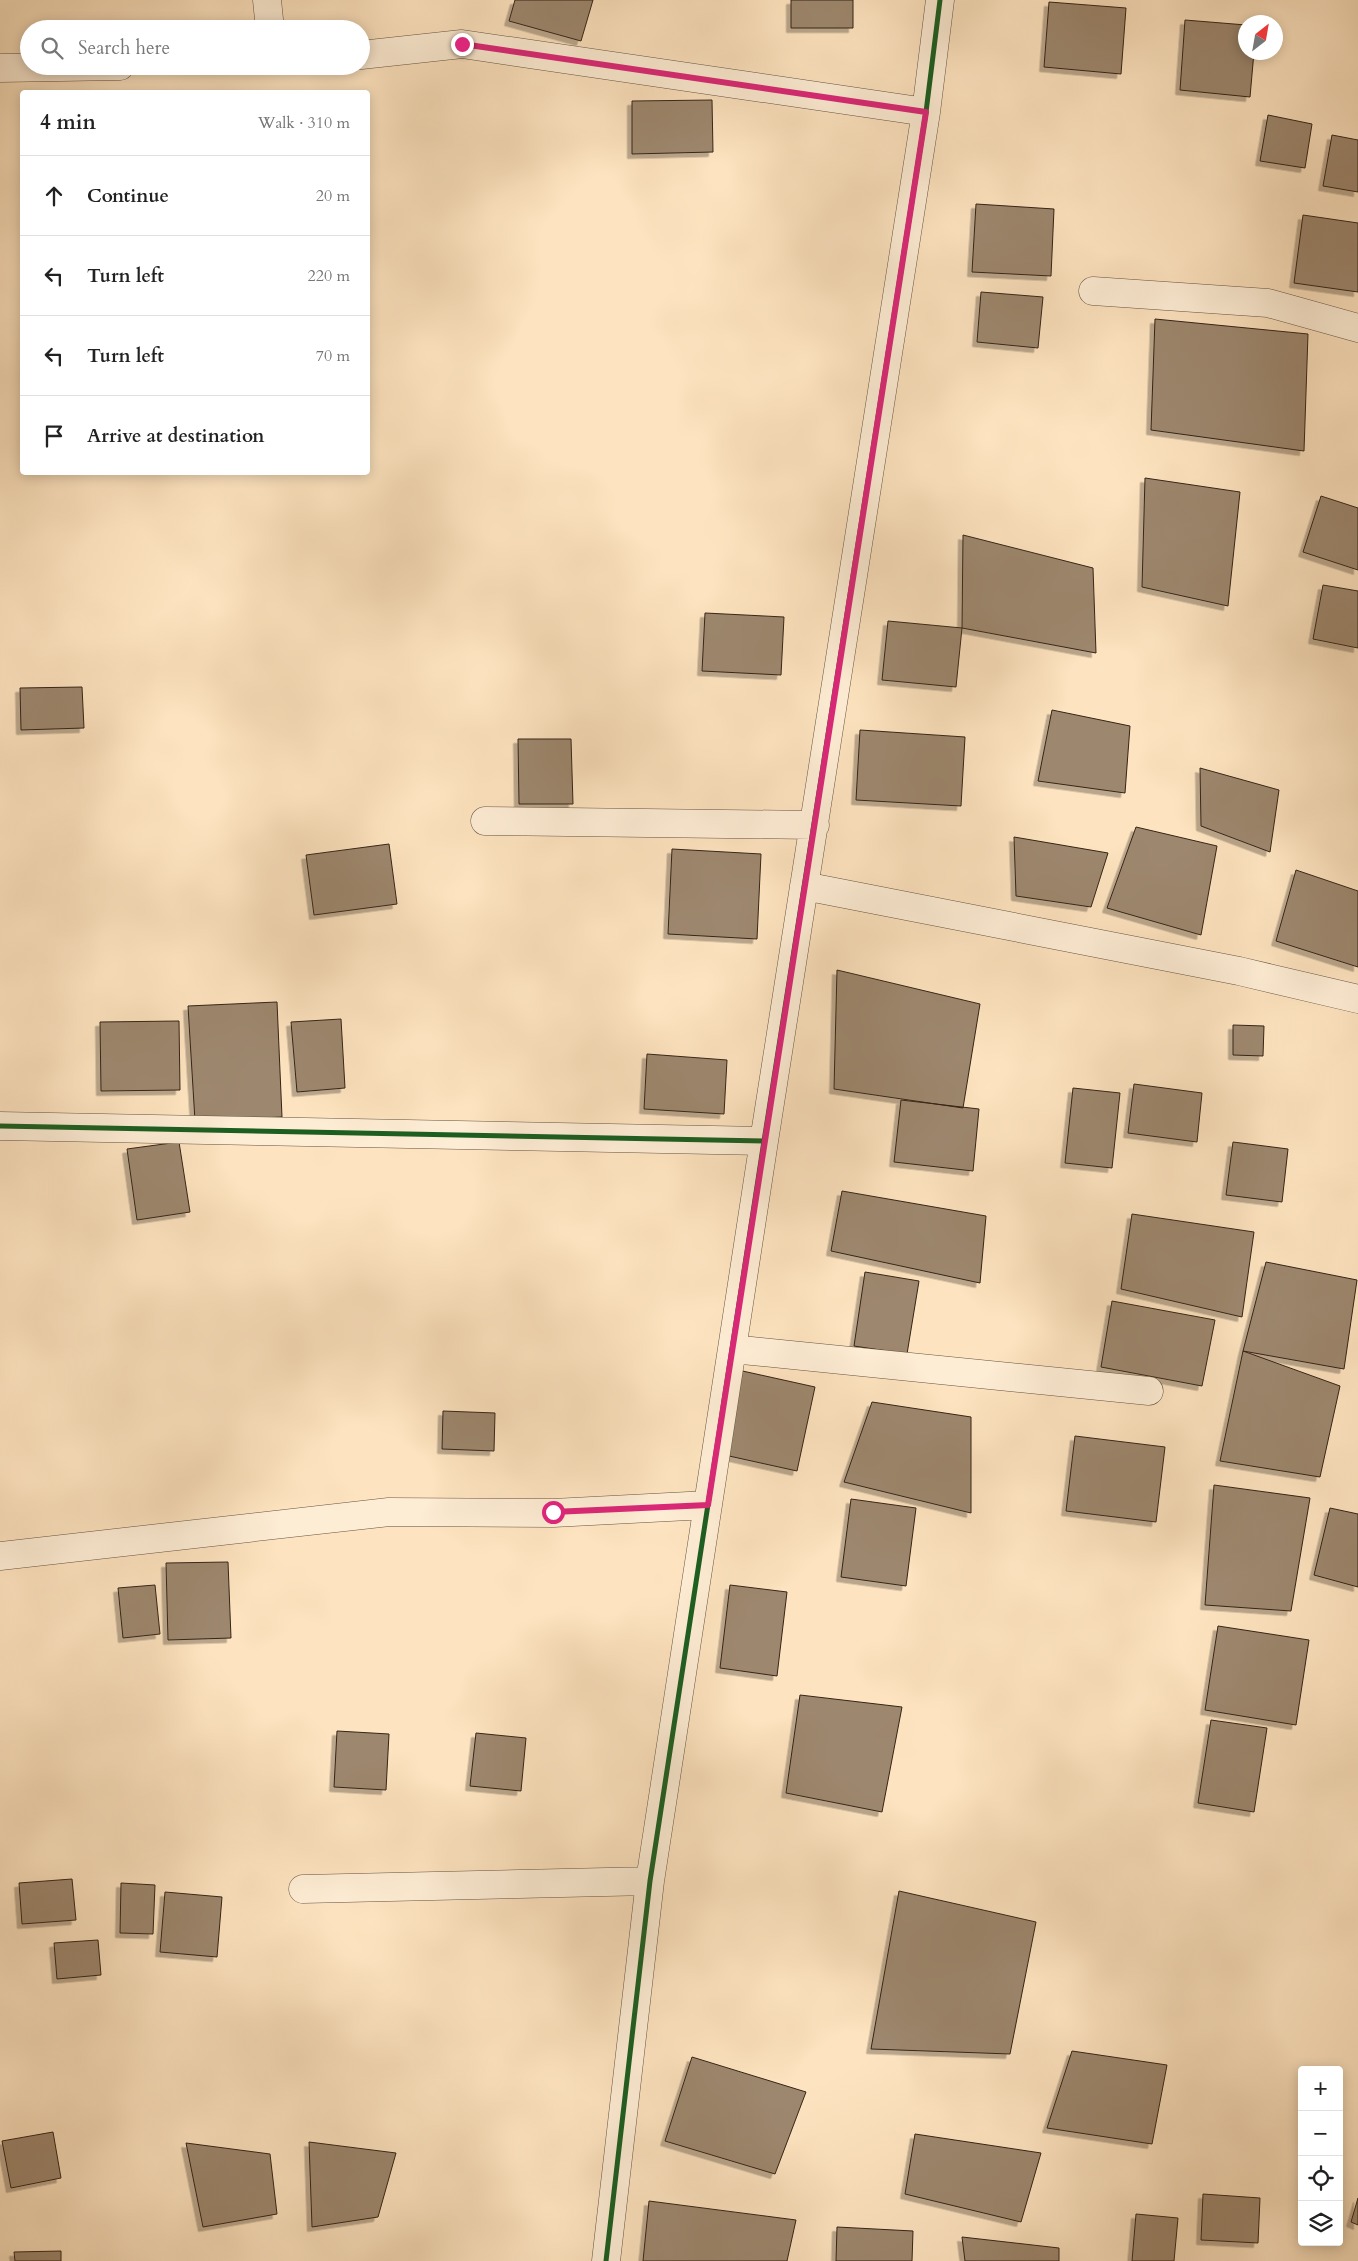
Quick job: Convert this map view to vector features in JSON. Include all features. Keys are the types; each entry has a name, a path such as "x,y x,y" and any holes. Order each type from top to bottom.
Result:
{"street":[{"path":"267,0 269,20"},
{"path":"606,2261 650,1881 926,112 940,0"},
{"path":"370,54 462,44 926,112"},
{"path":"0,68 20,68"},
{"path":"1093,291 1268,303 1358,328"},
{"path":"485,821 815,824"},
{"path":"804,886 1239,971 1358,999"},
{"path":"0,1126 764,1141"},
{"path":"732,1349 1149,1391"},
{"path":"0,1556 389,1512 553,1512 708,1505"},
{"path":"303,1888 650,1881"}],"building":[{"path":"515,0 593,0 581,41 509,21"},
{"path":"791,0 853,0 853,28 791,28"},
{"path":"1049,2 1126,8 1121,74 1044,67"},
{"path":"1185,20 1238,24 1238,60 1253,60 1250,97 1180,90"},
{"path":"712,100 713,152 632,154 632,101"},
{"path":"1268,115 1312,124 1305,168 1260,161"},
{"path":"1332,135 1358,140 1358,192 1323,186"},
{"path":"976,204 1054,209 1051,276 972,272"},
{"path":"1303,215 1358,223 1358,292 1294,283"},
{"path":"981,292 1043,297 1038,348 977,342"},
{"path":"1155,319 1308,334 1304,451 1151,430"},
{"path":"1145,478 1240,492 1228,606 1142,587"},
{"path":"1321,496 1358,508 1358,570 1303,552"},
{"path":"963,535 1093,568 1096,653 962,628"},
{"path":"1323,585 1358,591 1358,648 1313,639"},
{"path":"705,613 784,617 781,675 702,671"},
{"path":"888,621 962,628 956,687 882,680"},
{"path":"82,687 84,728 21,730 20,688"},
{"path":"1052,710 1130,726 1125,793 1038,781"},
{"path":"860,730 965,737 961,806 856,800"},
{"path":"518,739 571,739 573,804 519,804"},
{"path":"1200,768 1279,790 1270,852 1201,826"},
{"path":"1136,827 1217,846 1201,935 1107,908"},
{"path":"1014,837 1108,853 1091,907 1016,896"},
{"path":"389,844 397,904 314,915 306,855"},
{"path":"672,849 761,854 757,939 668,934"},
{"path":"1296,870 1358,891 1358,967 1276,941"},
{"path":"837,970 980,1004 963,1108 834,1089"},
{"path":"277,1002 282,1117 195,1121 188,1006"},
{"path":"341,1019 345,1088 297,1092 291,1022"},
{"path":"179,1021 180,1090 101,1091 100,1022"},
{"path":"1233,1025 1264,1026 1263,1056 1233,1055"},
{"path":"647,1054 727,1060 724,1114 644,1109"},
{"path":"1134,1084 1202,1093 1197,1142 1128,1133"},
{"path":"1073,1088 1120,1093 1112,1168 1065,1163"},
{"path":"901,1100 979,1109 973,1171 894,1162"},
{"path":"179,1142 190,1212 137,1220 127,1149"},
{"path":"1233,1142 1288,1149 1282,1202 1226,1195"},
{"path":"842,1191 986,1216 980,1283 831,1251"},
{"path":"1132,1214 1254,1232 1242,1317 1121,1289"},
{"path":"1266,1262 1357,1280 1344,1369 1243,1351"},
{"path":"865,1272 919,1281 907,1354 854,1346"},
{"path":"1112,1301 1215,1320 1202,1386 1101,1367"},
{"path":"1243,1351 1340,1386 1320,1477 1220,1461"},
{"path":"738,1370 815,1387 797,1471 720,1454"},
{"path":"872,1402 971,1417 971,1513 844,1482"},
{"path":"443,1411 495,1413 494,1451 442,1449"},
{"path":"1075,1436 1165,1447 1156,1522 1066,1511"},
{"path":"1214,1485 1310,1498 1291,1611 1205,1605"},
{"path":"851,1499 916,1508 906,1586 841,1577"},
{"path":"1330,1508 1358,1514 1358,1587 1314,1575"},
{"path":"228,1562 231,1638 168,1640 166,1563"},
{"path":"155,1585 160,1634 123,1638 118,1588"},
{"path":"730,1585 787,1592 777,1676 720,1668"},
{"path":"1218,1626 1309,1640 1296,1725 1205,1710"},
{"path":"800,1695 902,1707 882,1812 786,1793"},
{"path":"1211,1720 1267,1728 1254,1812 1198,1803"},
{"path":"337,1731 389,1734 386,1790 334,1787"},
{"path":"476,1733 526,1738 521,1791 470,1786"},
{"path":"72,1879 76,1920 22,1924 19,1883"},
{"path":"121,1883 155,1885 153,1934 120,1933"},
{"path":"899,1891 1036,1922 1010,2054 871,2049"},
{"path":"165,1892 222,1897 217,1957 160,1952"},
{"path":"98,1940 101,1975 57,1979 54,1943"},
{"path":"1072,2051 1167,2065 1152,2144 1047,2128"},
{"path":"692,2057 806,2092 775,2174 665,2141"},
{"path":"53,2132 61,2178 11,2188 2,2141"},
{"path":"915,2134 1041,2153 1021,2222 905,2194"},
{"path":"309,2142 396,2153 378,2217 312,2227"},
{"path":"186,2143 270,2154 277,2214 203,2227"},
{"path":"1203,2194 1260,2198 1258,2243 1201,2240"},
{"path":"1358,2198 1358,2225 1351,2222"},
{"path":"649,2201 796,2220 787,2261 643,2261"},
{"path":"1136,2214 1178,2218 1174,2261 1132,2261"},
{"path":"837,2227 913,2231 912,2261 836,2261"},
{"path":"962,2237 1059,2248 1059,2261 965,2261"},
{"path":"61,2251 61,2261 15,2261 14,2252"}],"cycle path":[{"path":"606,2261 650,1881 926,112 940,0"},
{"path":"0,1126 764,1141"}],"route":[{"path":"462,44 926,112 708,1505 553,1512"}]}
